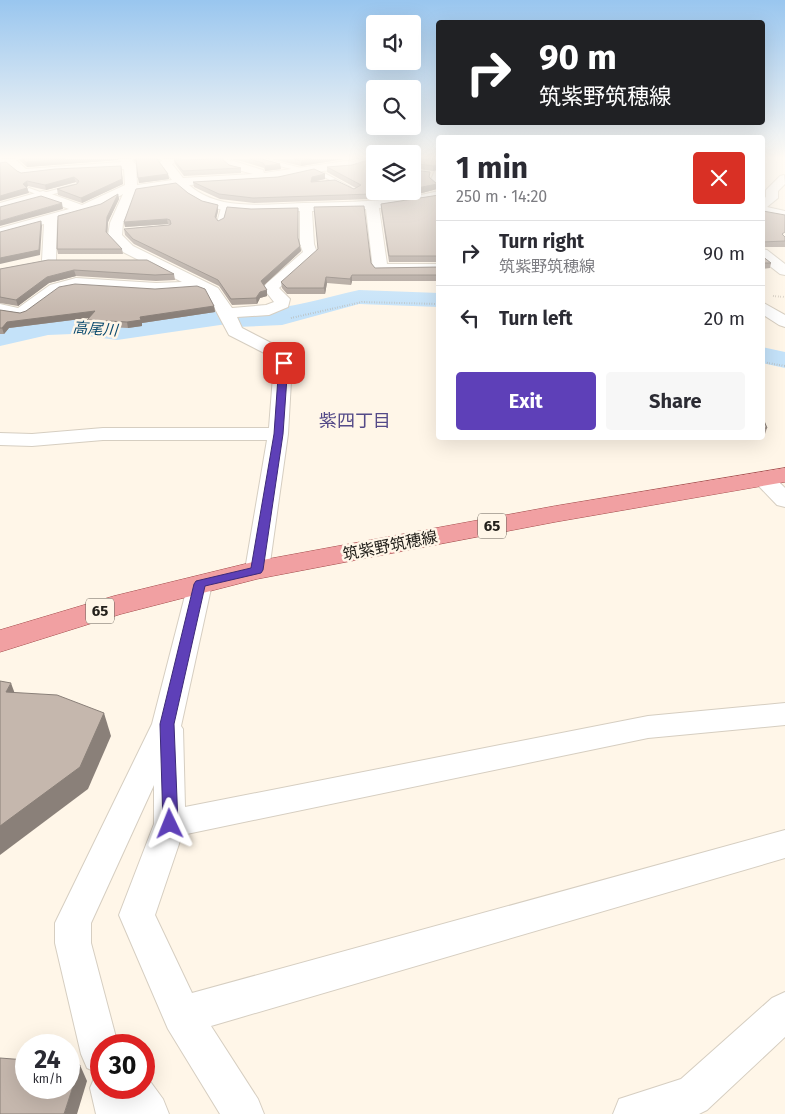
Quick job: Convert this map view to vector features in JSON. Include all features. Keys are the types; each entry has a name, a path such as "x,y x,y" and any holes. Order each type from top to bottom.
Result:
{"main road":[{"name":"筑紫野筑穂線","path":"4,639 114,606 257,570 555,514 774,477"}],"street":[{"path":"0,232 75,211"},
{"path":"121,211 116,221 119,232 115,236 128,248 213,290 227,313 235,332 278,354 284,363 278,434 257,570"},
{"path":"227,313 270,310 282,304 282,299 272,286 310,253 307,244 306,211"},
{"path":"373,211 380,269 436,268"},
{"path":"767,211 785,215"},
{"path":"33,264 54,260 48,235 51,219"},
{"path":"0,222 15,227"},
{"path":"765,255 785,271"},
{"path":"115,260 152,260"},
{"path":"0,309 22,313 55,288 76,283 156,288 204,284"},
{"path":"765,309 785,322"},
{"path":"0,439 32,440 103,434 278,434"},
{"path":"774,477 785,500"},
{"path":"97,1034 73,943 73,923 167,724 200,584"},
{"path":"170,824 648,727 785,714"},
{"path":"167,724 170,824 137,916 182,1015 243,1114"},
{"path":"182,1015 785,844"},
{"path":"634,1114 694,1096 785,1010"},
{"path":"113,1099 117,1114"},
{"path":"138,1099 148,1114"}],"lane":[{"path":"220,223 223,211"}],"path":[{"path":"286,320 362,302 436,304"},
{"path":"765,363 785,366"}],"building":[{"path":"0,211 34,211 0,221"},
{"path":"76,211 110,211 107,217 106,232 122,249 57,249 58,216"},
{"path":"128,211 217,211 215,217 218,221 224,218 226,211 298,211 298,238 300,246 261,281 267,290 260,292 256,298 231,299 218,280 133,239 124,229 169,225 171,224 170,220 124,222"},
{"path":"314,211 365,211 371,263 375,268 436,267 436,275 352,275 350,279 326,277 324,288 287,288 281,282 318,249"},
{"path":"382,211 436,211 436,256 389,256"},
{"path":"765,211 785,215 785,232 782,234 785,237 785,241 765,242"},
{"path":"41,221 39,250 0,258 0,232"},
{"path":"48,260 147,260 174,274 155,275 74,270 47,277 16,300 0,297 0,269"},
{"path":"75,284 155,289 197,286 205,289 214,306 140,317 141,320 127,322 87,320 95,311 7,322 0,328 0,310 20,313 26,311 59,287"},
{"path":"0,681 11,683 6,692 57,695 104,713 80,767 0,826"},
{"path":"0,1058 15,1059 15,1099 69,1099 64,1114 0,1114"}],"waterway":[{"name":"高尾川","path":"236,319 282,317 359,297 436,300"},
{"name":"高尾川","path":"0,338 48,327 72,326 117,332 219,318"},
{"name":"高尾川","path":"765,356 785,360"}],"district":[{"name":"紫四丁目","path":"355,421"}],"route":[{"path":"170,824 167,724 200,584 257,570 278,434 284,363"}]}
